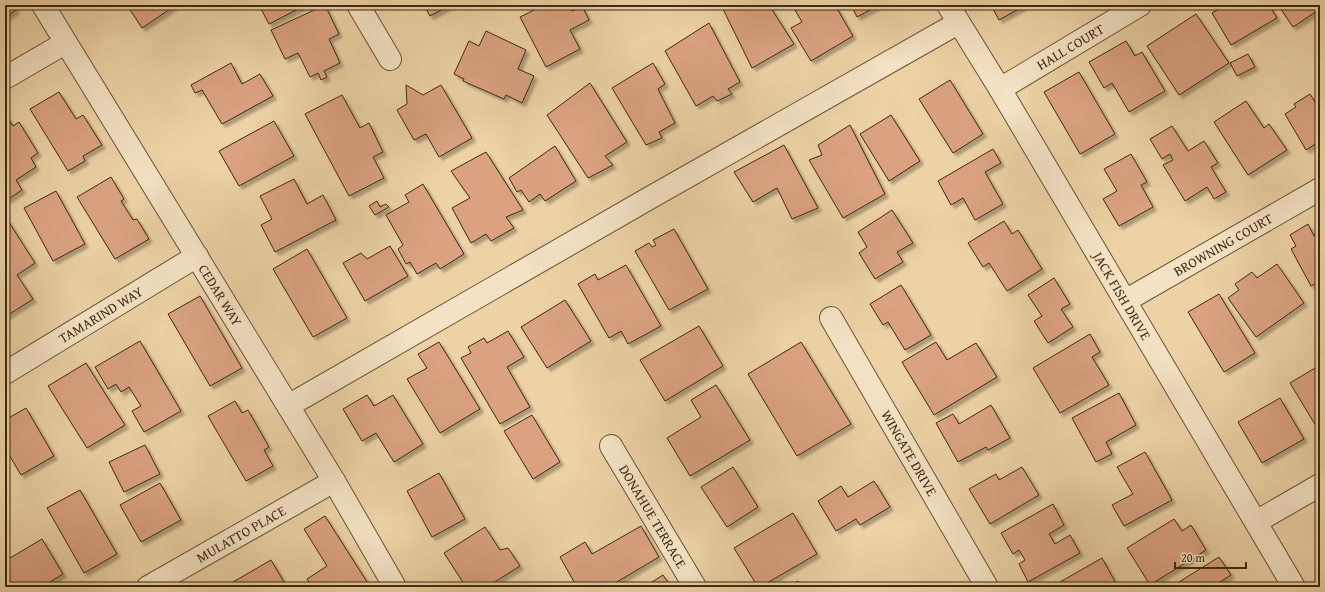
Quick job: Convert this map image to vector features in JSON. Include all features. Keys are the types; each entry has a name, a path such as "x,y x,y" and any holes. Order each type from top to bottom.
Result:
{"street":[{"name":"CEDAR WAY","path":"43,5 334,481 395,587"},
{"path":"358,5 390,59"},
{"name":"HALL COURT","path":"1000,89 1140,5"},
{"path":"288,406 653,196 953,14"},
{"name":"JACK FISH DRIVE","path":"953,14 1000,89 1294,587"},
{"path":"5,78 65,43"},
{"name":"BROWNING COURT","path":"1125,301 1320,189"},
{"name":"TAMARIND WAY","path":"5,373 197,256"},
{"name":"WINGATE DRIVE","path":"832,318 987,587"},
{"name":"DONAHUE TERRACE","path":"611,446 695,587"},
{"name":"MULATTO PLACE","path":"148,587 334,481"},
{"path":"1256,522 1320,485"}],"building":[{"path":"5,5 13,5 16,10 5,18"},
{"path":"127,5 176,5 142,28"},
{"path":"259,5 306,5 269,24"},
{"path":"325,5 339,34 329,39 340,63 324,71 327,77 321,80 318,73 310,77 298,53 285,59 271,30"},
{"path":"424,5 451,5 430,16"},
{"path":"532,5 569,5 572,11 582,6 589,20 570,30 580,49 546,67 520,17 534,10"},
{"path":"726,5 769,5 794,44 752,68 722,7"},
{"path":"792,5 835,5 853,36 811,61 791,28 802,22"},
{"path":"851,5 879,5 857,17"},
{"path":"991,5 1026,5 999,20"},
{"path":"1226,5 1269,5 1277,18 1231,45 1212,13"},
{"path":"1278,5 1320,5 1320,9 1293,27"},
{"path":"1196,14 1229,63 1179,95 1147,46"},
{"path":"709,23 740,82 728,89 732,94 717,101 713,96 696,106 665,51"},
{"path":"486,31 526,50 518,69 534,76 522,103 506,95 504,99 463,81 464,79 454,74 469,41 479,46"},
{"path":"1126,41 1135,56 1142,52 1165,91 1129,112 1112,83 1104,88 1089,62"},
{"path":"1248,54 1255,67 1237,76 1230,63"},
{"path":"231,63 242,84 260,74 273,96 222,124 202,90 195,93 191,85"},
{"path":"653,63 665,84 658,89 675,123 659,132 662,138 646,145 612,88"},
{"path":"1079,72 1115,134 1080,154 1044,92"},
{"path":"950,80 983,134 953,153 919,99"},
{"path":"590,83 627,142 605,156 613,165 588,178 547,115"},
{"path":"406,85 423,95 441,85 472,138 439,157 426,134 414,140 397,110 407,104"},
{"path":"59,92 76,119 83,115 102,145 83,156 85,161 68,171 30,109"},
{"path":"1310,94 1320,110 1320,145 1317,143 1306,150 1285,114 1296,107 1294,104"},
{"path":"342,95 360,128 369,123 383,152 373,157 384,178 349,196 305,114"},
{"path":"1246,101 1264,128 1269,124 1287,150 1248,175 1214,122"},
{"path":"891,115 920,161 889,181 860,134"},
{"path":"7,117 13,126 19,122 38,153 31,158 36,167 16,180 22,190 7,200 5,198 5,118"},
{"path":"274,121 294,156 239,186 219,151"},
{"path":"850,125 885,194 843,218 809,160 822,155 818,145"},
{"path":"1172,126 1188,151 1204,141 1218,163 1211,167 1226,192 1214,199 1207,187 1185,201 1163,165 1173,160 1170,154 1162,159 1150,139"},
{"path":"784,145 818,208 792,219 777,188 753,202 734,172"},
{"path":"555,146 576,181 545,201 540,194 529,202 521,190 517,192 509,178"},
{"path":"993,149 1001,163 985,172 1003,204 975,220 963,198 951,205 938,181"},
{"path":"486,152 523,210 506,217 514,228 491,241 486,234 471,243 452,208 470,198 451,171"},
{"path":"1131,154 1147,182 1141,185 1153,207 1119,226 1103,199 1117,191 1104,169"},
{"path":"111,177 124,199 121,201 133,220 137,219 149,239 115,259 77,197"},
{"path":"294,179 307,204 323,195 336,220 275,252 261,225 272,219 260,196"},
{"path":"423,184 464,254 440,269 436,263 417,274 410,262 406,264 398,249 403,245 386,215 409,202 405,195"},
{"path":"56,191 85,244 53,261 24,208"},
{"path":"377,201 380,207 386,204 389,207 375,215 369,206"},
{"path":"892,210 913,243 897,252 903,262 875,279 859,253 867,247 858,232"},
{"path":"7,219 35,263 17,275 33,299 5,317 5,221"},
{"path":"1004,221 1012,234 1018,230 1042,269 1007,291 989,263 983,267 968,243"},
{"path":"1308,224 1314,236 1320,232 1320,281 1311,286 1291,249 1296,246 1290,235"},
{"path":"674,229 708,289 669,310 635,251 649,243 652,247 656,245 653,240"},
{"path":"390,246 408,276 365,301 343,263 361,253 367,259"},
{"path":"307,249 347,318 313,337 273,269"},
{"path":"1277,264 1304,303 1256,337 1228,298 1239,290 1235,284 1252,272 1257,278"},
{"path":"626,265 661,326 628,344 621,331 609,338 578,284 595,274 598,280"},
{"path":"1054,278 1070,304 1061,309 1073,327 1048,343 1034,321 1042,316 1028,295"},
{"path":"901,285 931,335 905,350 888,322 883,325 870,304"},
{"path":"1219,294 1255,353 1224,372 1188,312"},
{"path":"200,296 242,368 210,386 168,314"},
{"path":"565,300 591,341 547,368 521,327"},
{"path":"699,326 723,366 665,401 640,360"},
{"path":"508,331 524,357 507,367 530,407 500,424 461,358 471,353 468,347 484,338 487,343"},
{"path":"1090,334 1100,352 1092,357 1109,385 1060,413 1033,368"},
{"path":"140,341 181,411 144,432 132,411 141,406 129,387 121,392 116,384 108,389 95,367"},
{"path":"439,342 480,409 440,433 407,379 427,368 418,354"},
{"path":"801,342 851,424 797,456 748,374"},
{"path":"936,342 947,360 976,343 997,377 934,415 902,362"},
{"path":"86,363 125,425 87,448 48,386"},
{"path":"1320,365 1320,424 1316,426 1290,383"},
{"path":"716,385 750,440 690,476 667,438 701,417 691,400"},
{"path":"1119,393 1136,425 1106,442 1112,454 1096,462 1072,418"},
{"path":"367,395 374,406 393,395 423,444 394,462 376,433 362,441 343,409"},
{"path":"1280,398 1304,439 1262,463 1238,422"},
{"path":"235,401 242,413 248,410 269,447 264,450 273,466 246,481 208,416"},
{"path":"991,405 1010,438 988,450 986,447 958,462 936,423 953,414 959,424"},
{"path":"26,408 54,456 21,475 5,448 5,420"},
{"path":"532,415 560,462 533,479 504,431"},
{"path":"145,445 160,474 124,492 109,462"},
{"path":"1145,452 1172,500 1124,526 1112,505 1133,494 1117,467"},
{"path":"733,467 758,507 727,527 701,487"},
{"path":"1022,467 1039,495 990,524 969,489 996,474 999,480"},
{"path":"439,473 465,519 432,537 407,491"},
{"path":"874,481 890,507 860,525 856,519 836,531 818,501 841,486 848,497"},
{"path":"160,483 181,520 141,542 120,505"},
{"path":"80,490 117,554 84,573 47,508"},
{"path":"1053,504 1064,525 1049,534 1055,544 1070,535 1080,553 1028,582 1019,564 1025,560 1019,550 1013,554 1001,533"},
{"path":"793,513 817,554 758,587 734,548"},
{"path":"325,516 369,585 366,587 312,587 307,579 327,566 304,529"},
{"path":"1174,519 1182,531 1191,525 1206,550 1150,585 1127,548"},
{"path":"641,526 659,557 610,586 611,587 577,587 560,557 585,542 592,554"},
{"path":"485,527 500,550 508,548 520,566 487,587 471,587 467,582 464,584 444,553"},
{"path":"42,539 63,574 50,582 53,587 9,587 5,581 5,561"},
{"path":"1219,557 1231,575 1212,587 1171,587"},
{"path":"1102,558 1118,587 1063,587 1060,582"},
{"path":"271,560 287,587 236,587 233,582"},
{"path":"663,575 671,587 644,587"},
{"path":"798,581 802,587 787,587"}]}
